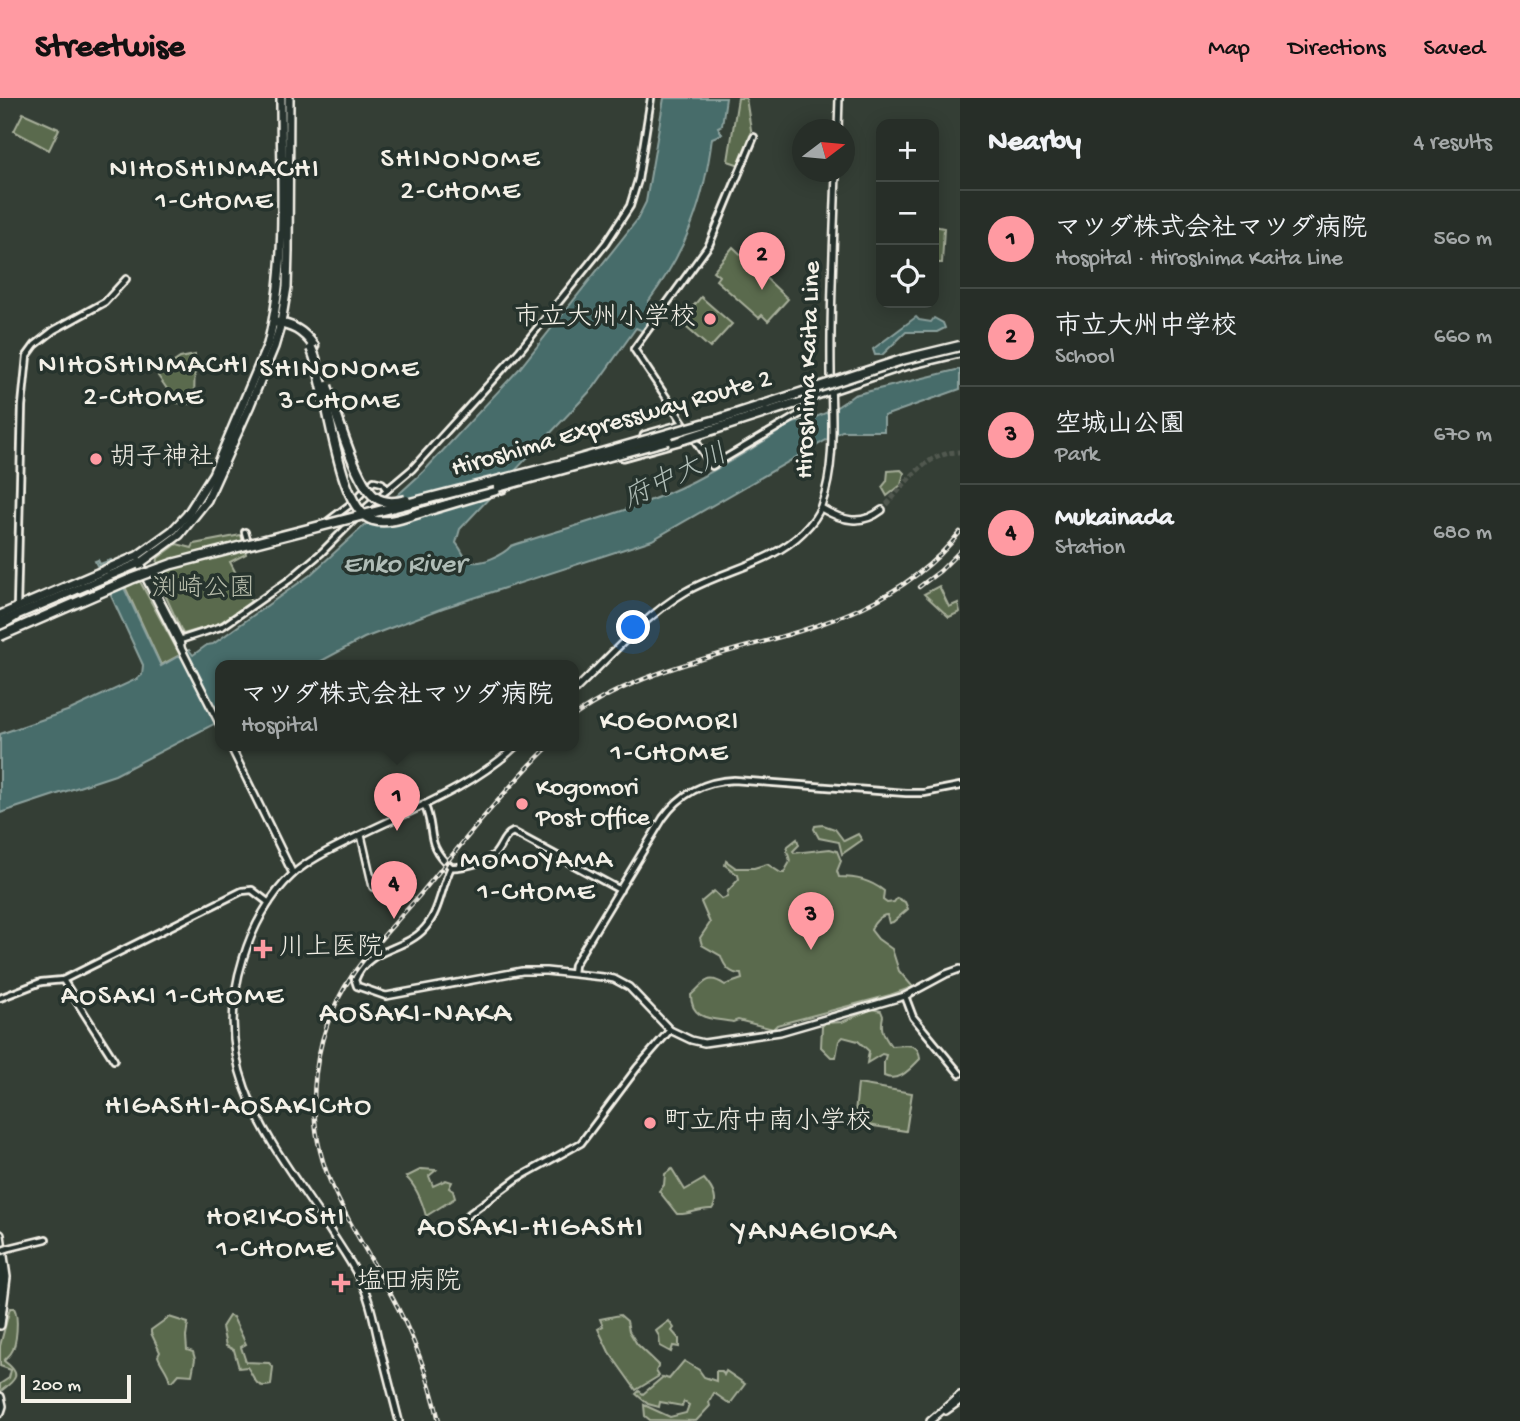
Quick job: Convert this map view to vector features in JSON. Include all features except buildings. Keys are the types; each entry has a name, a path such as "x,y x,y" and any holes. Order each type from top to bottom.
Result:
{"highway":[{"path":"0,622 18,611 139,561 179,535 207,500 274,347 280,268 281,98"},
{"path":"277,322 287,287 289,98"},
{"path":"277,322 299,329 312,347 360,475 367,489 376,497 388,502 401,501 535,474"},
{"path":"312,347 350,495 358,510 367,518 392,520 535,474"},
{"name":"Hiroshima Expressway Route 2","path":"0,636 152,571 194,558 560,468 710,427 904,364 960,349"},
{"path":"560,468 636,439 801,390"},
{"path":"560,468 640,452 808,398"},
{"path":"0,613 18,611"},
{"path":"0,1232 6,1270 6,1294 0,1325"},
{"path":"0,1260 0,1291"},
{"path":"0,1397 0,1412"}],"main road":[{"path":"838,119 839,98"},
{"name":"Hiroshima Kaita Line","path":"579,686 666,605 706,581 775,552 802,533 821,508 826,489 834,407 831,380 836,182"},
{"path":"821,508 858,522 882,510"},
{"path":"139,561 215,715"},
{"path":"0,628 18,611"},
{"path":"233,751 293,874"},
{"path":"399,1421 364,1288 247,1097 233,1043 232,1014 236,982 247,945 269,903 293,874 318,856 478,777 510,751"},
{"path":"361,835 373,887"},
{"path":"386,996 522,971 573,973 608,978 624,984 670,1030 704,1043 763,1036 905,996 960,969"},
{"path":"931,1420 960,1395"},
{"path":"931,1420 941,1416 960,1401"}],"street":[{"path":"179,643 191,635 216,630 280,586 330,545 412,469 520,350 606,243 627,212 638,180 651,98"},
{"path":"754,136 709,245 634,350 712,466 802,413 806,410 808,398 960,349"},
{"path":"18,611 22,406 27,356 35,345 54,330 105,302 126,279"},
{"path":"801,390 898,358 960,349"},
{"path":"245,532 247,539 256,542 294,534 332,518 374,481 382,483 387,490"},
{"path":"573,973 574,965 669,810 687,794 708,784 739,780 906,793 924,793 960,786"},
{"path":"423,804 428,814 432,844 451,867"},
{"path":"451,867 493,856 506,837 513,832 620,890"},
{"path":"386,996 357,985 355,980 359,970 378,953 423,931 435,912 451,867"},
{"path":"0,998 41,982 62,980 242,891 252,890 269,903"},
{"path":"62,980 114,1060"},
{"path":"905,996 914,1017 960,1074"},
{"path":"468,1215 518,1178 581,1143 637,1068 670,1030"},
{"path":"0,1251 46,1239"}],"green space":[{"path":"738,98 746,98 752,136 740,165 728,161"},
{"path":"23,113 59,129 49,150 14,131"},
{"path":"939,227 944,228 942,263 939,263"},
{"path":"733,247 788,299 768,321 762,315 759,318 716,280 719,276 713,271"},
{"path":"701,297 732,324 710,348 680,322"},
{"path":"195,355 194,404 177,403 158,373 180,358"},
{"path":"901,470 904,473 901,485 887,496 882,487 887,481 888,471"},
{"name":"渕崎公園","path":"241,535 246,554 230,562 251,602 218,624 183,634 156,575 158,558 177,544 192,548 194,544"},
{"path":"137,576 180,655 161,665 121,578"},
{"path":"939,586 949,607 958,603 960,612 949,617 924,594"},
{"path":"823,825 835,829 844,841 858,834 862,840 842,854 839,842 819,838 814,829 815,826"},
{"path":"797,839 799,845 794,853 830,849 837,851 841,861 837,871 839,877 873,884 884,891 883,900 887,903 894,902 897,898 905,902 908,909 893,922 889,923 885,915 877,920 871,930 892,949 899,971 913,987 777,1025 773,1029 738,1020 733,1022 704,1017 695,1010 691,995 703,983 714,980 725,985 742,979 741,974 728,969 721,956 702,945 700,938 710,923 701,902 714,891 722,899 727,897 728,891 739,879 738,875 725,865 726,861 736,868 754,868 767,864 784,873 790,862 788,846"},
{"path":"872,1009 881,1011 883,1032 891,1046 910,1045 919,1053 920,1059 908,1071 895,1078 884,1076 886,1055 882,1054 867,1063 869,1051 858,1041 843,1037 839,1041 836,1057 831,1057 821,1047 822,1026 825,1023 842,1022"},
{"path":"858,1084 912,1093 906,1131 854,1123"},
{"path":"422,1169 436,1170 429,1176 433,1186 446,1180 452,1182 449,1188 455,1198 426,1216 419,1195 406,1177"},
{"path":"672,1169 685,1190 704,1179 715,1197 712,1209 677,1214 659,1191 664,1185 665,1174"},
{"path":"10,1308 14,1308 16,1312 16,1337 13,1349 4,1361 13,1369 15,1376 1,1391 6,1405 0,1418 0,1384 9,1378 11,1370 0,1366 0,1346"},
{"path":"620,1315 627,1321 629,1331 637,1344 659,1365 656,1371 659,1376 636,1390 609,1352 598,1329 603,1326 600,1319"},
{"path":"229,1316 233,1317 246,1344 241,1347 246,1362 269,1363 273,1367 271,1385 258,1384 247,1367 239,1368 234,1350 226,1346 222,1327"},
{"path":"169,1317 188,1323 187,1350 193,1352 195,1359 192,1375 179,1374 173,1381 170,1381 159,1359 160,1352 151,1333 151,1330"},
{"path":"669,1321 674,1328 672,1331 679,1339 679,1347 673,1346 671,1352 660,1346 656,1331"},
{"path":"684,1361 699,1370 704,1377 716,1381 716,1371 722,1371 724,1375 726,1371 745,1384 730,1404 714,1393 709,1402 710,1406 696,1421 650,1420 645,1416 644,1405 670,1417 686,1413 689,1405 684,1402 682,1406 660,1402 659,1407 648,1404 636,1394 639,1391 643,1394 663,1377 669,1379"}],"water":[{"name":"Enko River","path":"664,98 726,98 722,125 718,127 722,134 712,138 704,183 692,224 673,263 648,302 656,312 643,331 636,328 594,387 460,529 456,543 467,560 486,561 511,546 627,509 672,491 731,461 792,423 824,414 854,395 960,369 960,389 884,416 884,431 842,431 652,540 443,608 364,638 323,660 215,660 215,724 115,775 0,813 0,734 70,710 142,675 143,665 95,561 98,560 100,564 111,560 161,666 189,650 193,655 213,644 310,575 423,472 520,368 637,220 646,202"},
{"path":"916,317 931,322 934,318 943,323 945,328 937,332 906,332 882,355 875,355 873,349"}],"tunnel":[{"path":"882,510 925,464 947,454 960,452"}],"railway":[{"path":"579,713 621,689 671,669 827,622 876,600 921,571 960,532"},
{"path":"919,587 960,551"},
{"path":"439,1421 425,1371 406,1324 336,1195 321,1155 314,1101 320,1048 339,997 353,974 487,813 544,751"}],"place":[{"name":"市立大州中学校","path":"762,290"},
{"name":"市立大州小学校","path":"710,319"},
{"name":"胡子神社","path":"96,459"},
{"name":"Kogomori Post Office","path":"522,804"},
{"name":"マツダ株式会社マツダ病院","path":"397,831"},
{"name":"Mukainada","path":"394,919"},
{"name":"川上医院","path":"263,949"},
{"name":"空城山公園","path":"811,950"},
{"name":"町立府中南小学校","path":"650,1123"},
{"name":"塩田病院","path":"341,1283"}],"district":[{"name":"SHINONOME 2-CHOME","path":"461,176"},
{"name":"NIHOSHINMACHI 1-CHOME","path":"215,186"},
{"name":"NIHOSHINMACHI 2-CHOME","path":"144,382"},
{"name":"SHINONOME 3-CHOME","path":"340,386"},
{"name":"KOGOMORI 1-CHOME","path":"670,738"},
{"name":"MOMOYAMA 1-CHOME","path":"537,877"},
{"name":"AOSAKI 1-CHOME","path":"173,997"},
{"name":"AOSAKI-NAKA","path":"416,1015"},
{"name":"HIGASHI-AOSAKICHO","path":"239,1107"},
{"name":"AOSAKI-HIGASHI","path":"531,1229"},
{"name":"YANAGIOKA","path":"815,1233"},
{"name":"HORIKOSHI 1-CHOME","path":"276,1234"}],"water label":[{"name":"府中大川","path":"676,478"}]}
